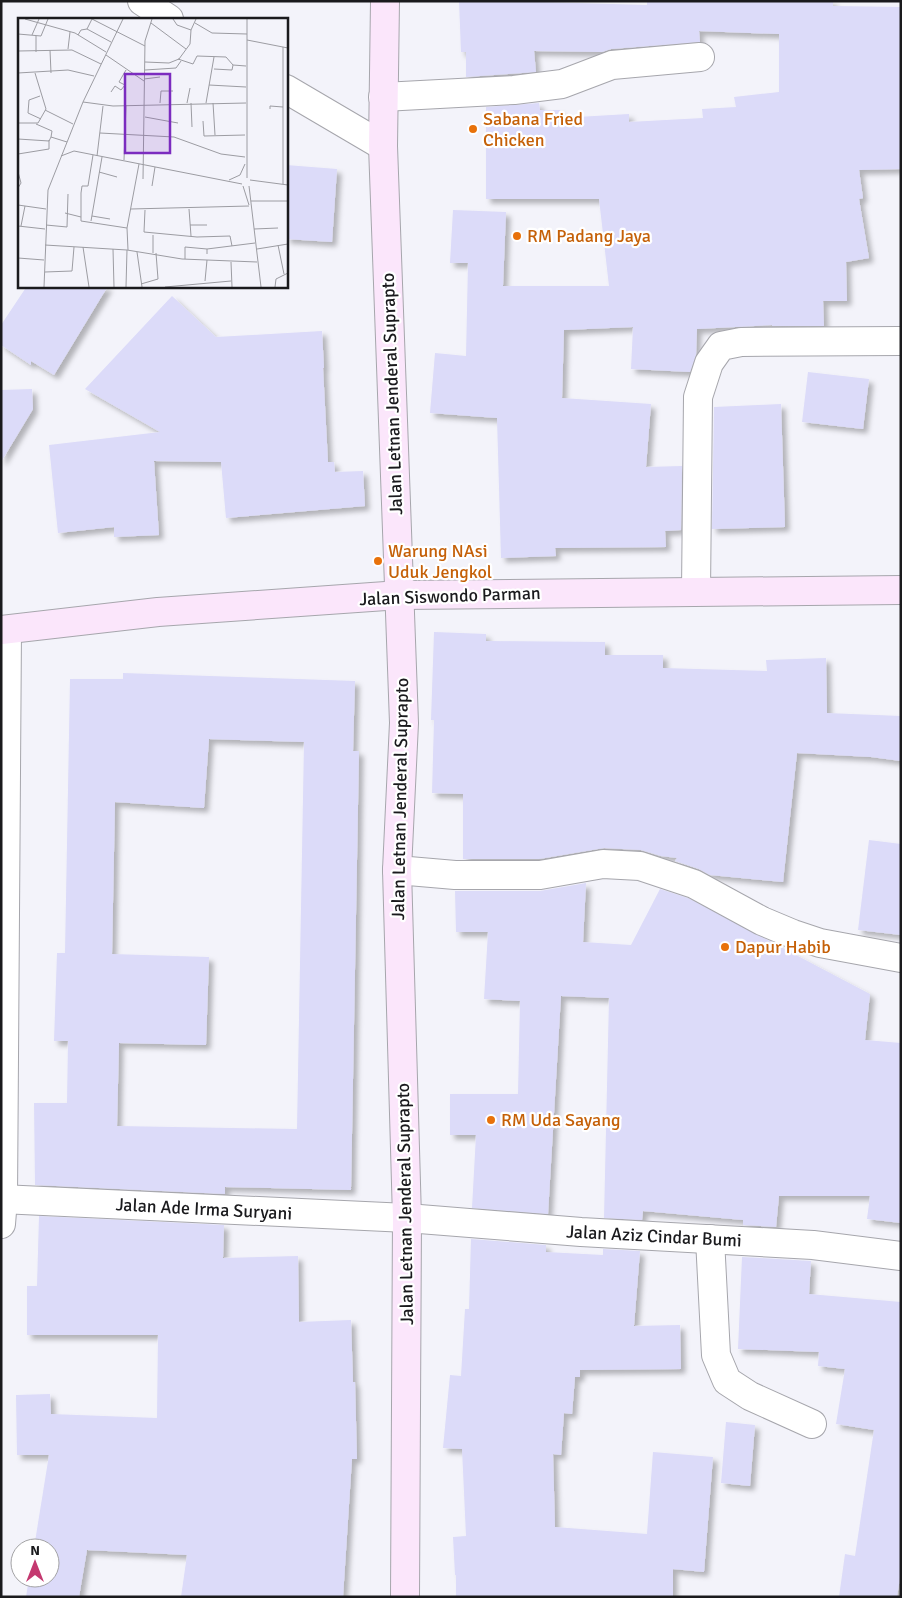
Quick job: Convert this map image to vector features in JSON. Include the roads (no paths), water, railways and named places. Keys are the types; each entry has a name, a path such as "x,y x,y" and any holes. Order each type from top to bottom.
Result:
{"street":[{"path":"142,1 168,18"},
{"name":"Jalan Letnan Jenderal Suprapto","path":"385,1 383,146 404,723 397,870 407,1218 405,1597"},
{"path":"383,97 514,90 562,84 612,65 700,57"},
{"path":"288,90 383,146"},
{"path":"696,591 698,397 709,363 721,346 740,342 901,341"},
{"name":"Jalan Siswondo Parman","path":"4,630 158,612 400,595 901,590"},
{"path":"2,1208 4,630"},
{"path":"397,870 455,875 540,875 603,864 640,866 694,884 762,921 793,934 820,943 901,958"},
{"name":"Jalan Ade Irma Suryani","path":"2,1208 407,1218"},
{"name":"Jalan Aziz Cindar Bumi","path":"407,1218 581,1232 813,1245 901,1256"},
{"path":"710,1239 716,1355 727,1381 750,1396 812,1424"}],"place":[{"name":"Sabana Fried Chicken","path":"473,129"},
{"name":"RM Padang Jaya","path":"517,236"},
{"name":"Warung NAsi Uduk Jengkol","path":"378,561"},
{"name":"Dapur Habib","path":"725,947"},
{"name":"RM Uda Sayang","path":"491,1120"}]}
